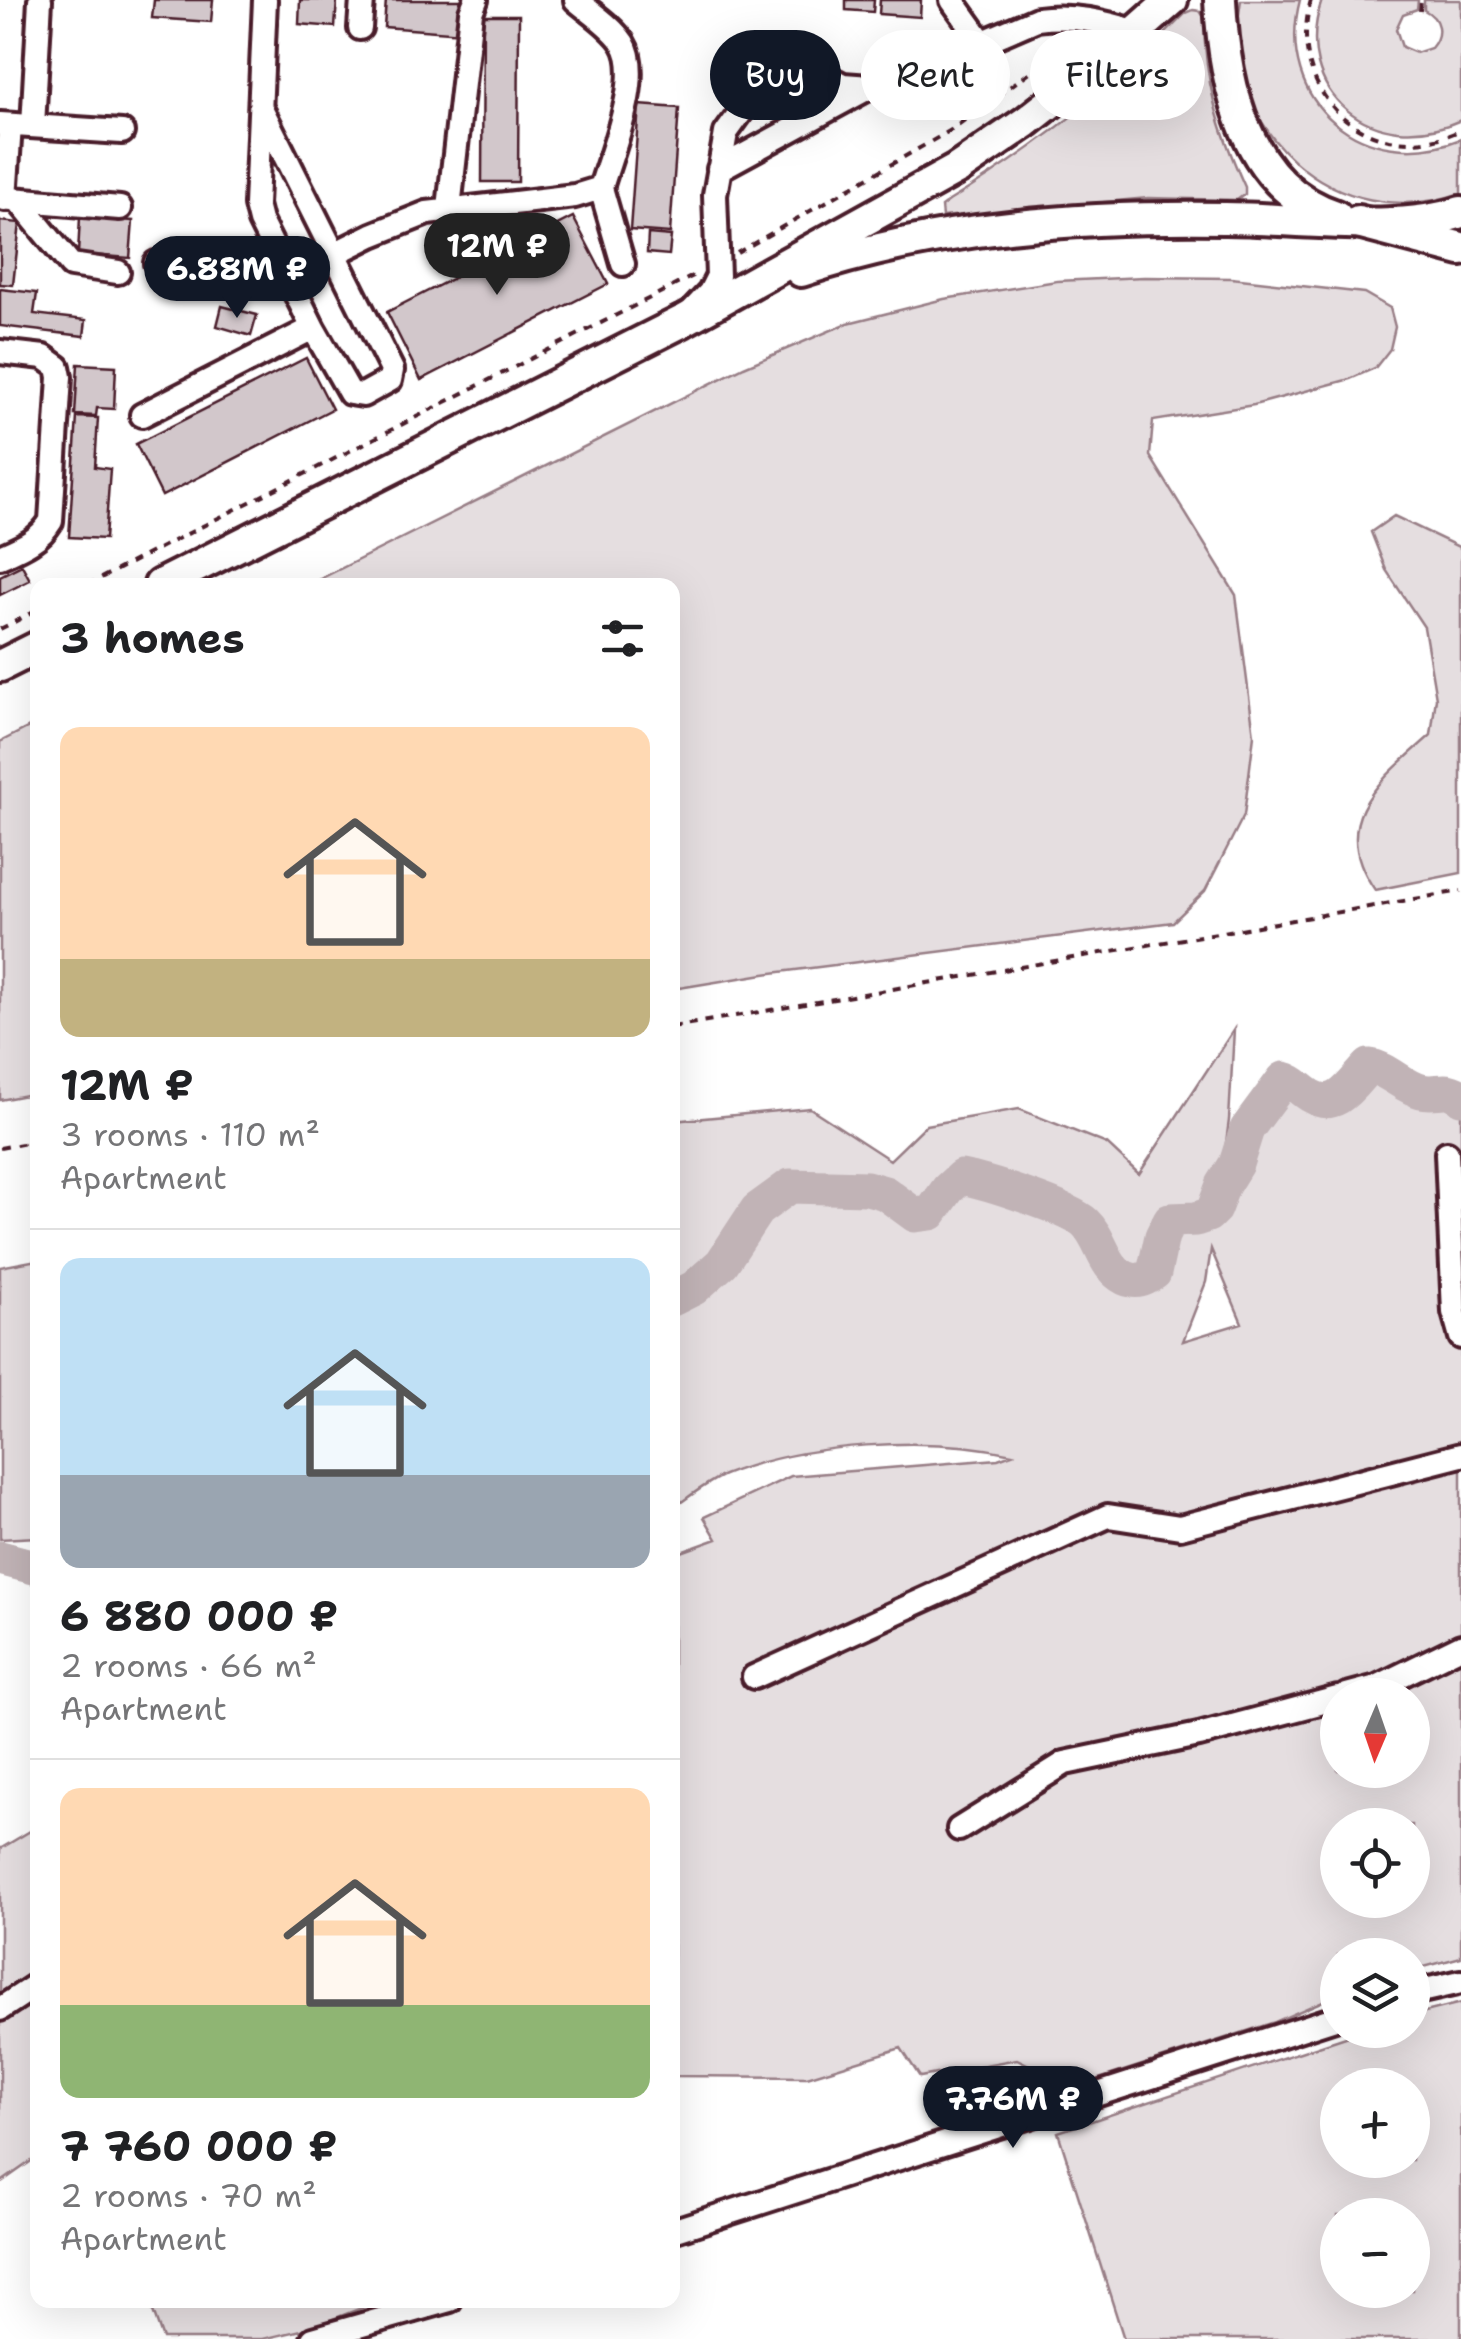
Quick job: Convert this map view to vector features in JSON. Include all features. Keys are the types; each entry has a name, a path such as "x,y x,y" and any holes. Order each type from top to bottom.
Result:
{"highway":[{"path":"1358,222 1461,250"}],"main road":[{"path":"1139,30 1172,0"},
{"path":"1220,0 1229,84 1238,116 1257,152 1274,174 1307,202 1358,222"},
{"path":"174,578 683,320 956,169 1030,119"},
{"path":"683,320 820,265 907,243 964,234 1127,218 1358,222 1418,220 1461,212"},
{"path":"0,666 30,651"}],"street":[{"path":"40,0 15,125 8,199 71,266 118,272"},
{"path":"260,107 392,370 390,380 363,396 350,394 260,221 256,206 264,0"},
{"path":"360,28 362,0"},
{"path":"449,208 471,12 476,0"},
{"path":"576,0 618,36 630,63 630,85 600,188 623,264"},
{"path":"952,0 973,30"},
{"path":"1010,30 1038,19 1059,16 1129,30"},
{"path":"683,320 710,292 719,263 714,214 719,169 726,134 746,104 810,73 843,85 861,86"},
{"path":"719,169 861,92"},
{"path":"15,125 122,132"},
{"path":"156,263 288,277 427,213 551,199 600,188"},
{"path":"8,199 120,208"},
{"path":"142,415 314,328"},
{"path":"0,352 44,357 58,368 60,376 51,521 30,544 0,557"},
{"path":"1447,1152 1454,1312 1461,1337"},
{"path":"754,1677 1108,1516 1180,1527 1461,1455"},
{"path":"1395,1678 1461,1646"},
{"path":"959,1829 1065,1763 1320,1703"},
{"path":"1430,1989 1461,1982"},
{"path":"0,2009 30,1989"},
{"path":"680,2228 1320,2024"},
{"path":"313,2339 422,2308"}],"path":[{"path":"1310,0 1304,37 1306,57 1322,94 1335,110 1368,134 1388,140 1428,141 1461,130"},
{"path":"1420,11 1421,0"},
{"path":"101,578 719,263 951,130 1098,22"},
{"path":"0,629 30,614"},
{"path":"680,1026 1461,892"},
{"path":"0,1148 30,1142"}],"shaded area":[{"path":"1241,0 1300,0 1295,37 1300,71 1314,99 1334,122 1361,139 1392,148 1425,148 1461,139 1461,193 1415,203 1370,200 1330,185 1295,161 1267,129 1247,91 1238,47"},
{"path":"1322,0 1418,0 1417,9 1403,14 1396,29 1402,47 1416,53 1431,48 1438,32 1434,17 1424,10 1424,0 1461,0 1461,120 1429,130 1398,131 1370,124 1347,110 1329,90 1318,64 1315,34"},
{"path":"1200,11 1205,30 1168,30 1186,13"},
{"path":"1205,32 1215,105 1245,194 1237,200 1148,198 942,217 941,207 1067,120 1205,120"},
{"path":"1231,278 1364,293 1390,308 1395,327 1390,349 1375,368 1350,379 1254,405 1153,421 1150,456 1236,595 1254,735 1244,815 1205,891 1173,922 680,988 680,578 322,578 744,367 848,323 944,299 1057,281"},
{"path":"1394,516 1461,548 1461,873 1375,890 1361,865 1356,843 1358,822 1378,786 1431,735 1436,698 1424,627 1386,570 1371,532"},
{"path":"30,727 30,1094 0,1100 0,742"},
{"path":"1234,1029 1229,1120 1216,1218 1231,1197 1283,1093 1331,1106 1348,1099 1372,1080 1409,1100 1446,1102 1452,1111 1461,1112 1461,1957 1430,1965 1430,1938 1320,1938 1320,2002 1275,2022 1074,2087 1017,2059 920,2077 901,2048 807,2077 680,2076 680,1552 717,1539 704,1517 791,1476 998,1459 1012,1454 943,1445 828,1449 724,1475 680,1503 680,1120 810,1108 890,1160 926,1125 1019,1109 1107,1144 1139,1174","holes":["1211,1249 1242,1323 1183,1341 1206,1282"]},
{"path":"30,1261 30,1537 0,1539 0,1267"},
{"path":"30,1831 30,2162 0,2183 0,1849"},
{"path":"1461,2003 1461,2339 1124,2339 1058,2132 1320,2046 1430,2048 1430,2011"},
{"path":"152,2308 361,2308 310,2328 263,2339 163,2339"}],"building":[{"path":"154,0 213,0 211,22 152,18"},
{"path":"300,0 337,0 335,27 299,24"},
{"path":"386,0 464,0 462,33 384,27"},
{"path":"846,0 874,0 873,12 846,10"},
{"path":"880,0 921,0 920,17 879,14"},
{"path":"483,15 519,15 518,182 482,182"},
{"path":"639,105 679,108 670,233 630,230"},
{"path":"80,217 133,221 130,258 78,254"},
{"path":"573,217 608,284 421,380 387,312"},
{"path":"0,221 20,223 13,285 0,284"},
{"path":"648,234 671,236 669,255 647,253"},
{"path":"0,289 37,293 34,314 86,320 84,336 0,326"},
{"path":"222,306 257,315 251,336 217,326"},
{"path":"306,358 332,409 162,496 136,444"},
{"path":"78,364 116,366 114,409 97,408 96,416 75,415"},
{"path":"77,417 98,418 95,467 110,469 105,539 69,537"},
{"path":"22,565 30,580 0,595 0,576"}],"waterway":[{"path":"680,1295 722,1263 757,1210 790,1186 867,1188 885,1193 915,1215 931,1213 961,1177 1026,1196 1076,1217 1091,1230 1118,1273 1129,1280 1140,1280 1154,1273 1162,1236 1170,1220 1196,1219 1214,1209 1236,1164 1247,1129 1284,1079 1311,1096 1329,1100 1344,1093 1369,1066 1421,1091 1447,1091 1461,1098"},
{"path":"0,1558 30,1566"}]}
